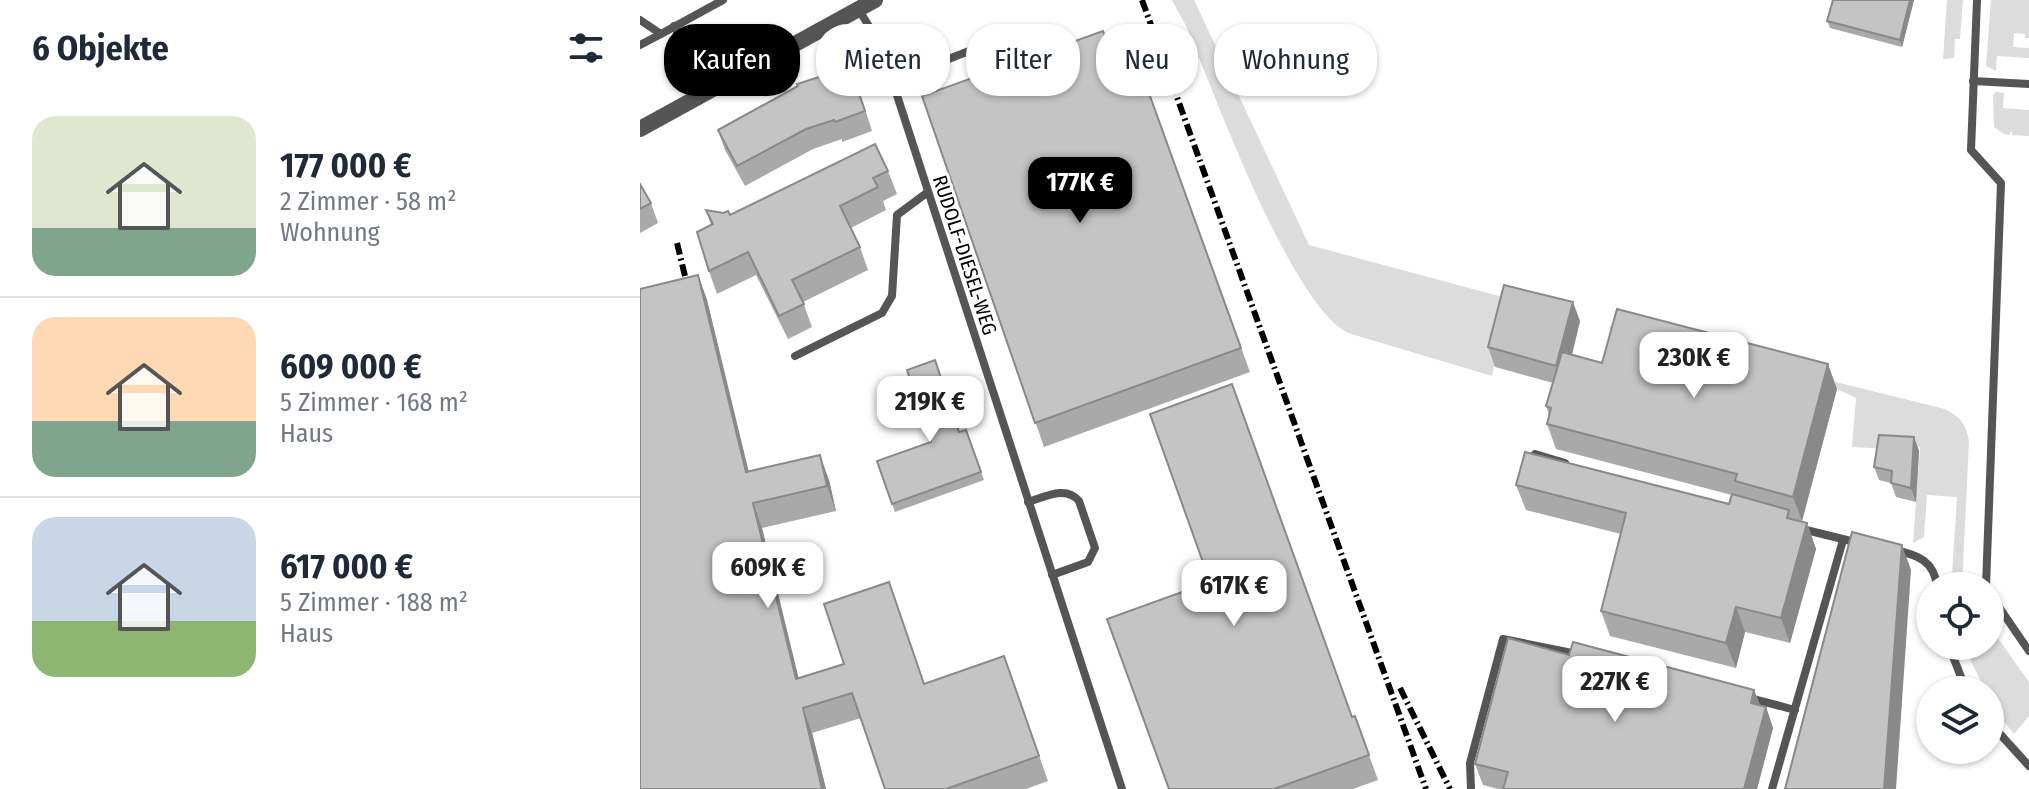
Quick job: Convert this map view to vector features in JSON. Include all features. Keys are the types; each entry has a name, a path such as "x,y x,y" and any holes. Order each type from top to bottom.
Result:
{"street":[{"path":"640,129 875,0"}],"lane":[{"path":"678,24 723,0"},
{"path":"1977,0 1971,150 2001,183 1987,572"},
{"name":"RUDOLF-DIESEL-WEG","path":"859,9 868,24"},
{"path":"640,20 661,34"},
{"path":"640,45 664,32"},
{"path":"1973,81 2029,84"},
{"name":"RUDOLF-DIESEL-WEG","path":"897,96 1122,789"},
{"path":"795,356 882,313 892,296 897,215 928,192"},
{"path":"1535,454 1580,467"},
{"path":"1028,502 1057,493 1074,495 1079,501 1095,548 1088,562 1052,575"},
{"path":"1785,524 1871,545"},
{"path":"1772,789 1843,540"},
{"path":"1885,548 1914,554 1927,561 1934,572"},
{"path":"2004,614 2029,651"},
{"path":"1471,789 1470,763 1503,639 1593,658"},
{"path":"1737,694 1795,710"},
{"path":"2004,738 2029,766"}],"shaded area":[{"path":"1172,0 1194,0 1214,43 1214,95 1198,56 1198,24 1185,24"},
{"path":"1947,0 1963,0 1960,39 1955,39 1954,58 1943,59"},
{"path":"1991,0 2029,0 2029,38 2025,38 2025,34 2014,33 2013,47 2029,48 2029,58 1997,56 1996,71 1986,66"},
{"path":"1996,92 2004,93 2003,108 2029,110 2029,136 2012,135 2012,131 2009,135 2004,134 1994,127 1993,95"},
{"path":"1214,96 1239,96 1309,245 1510,299 1492,376 1348,333 1325,314 1278,240"},
{"path":"1609,326 1945,409 1955,415 1962,422 1969,442 1963,572 1952,572 1957,497 1927,495 1924,537 1913,543 1920,447 1911,446 1911,450 1852,447 1856,398 1837,389 1610,329"},
{"path":"2004,647 2029,682 2029,716 2014,734 2004,722 2004,676 1978,676 1971,660 2004,660"}],"building":[{"path":"1833,0 1910,0 1900,40 1827,21"},
{"path":"1096,34 1096,96 1150,96 1241,348 1035,423 922,96 950,96 950,86 966,80 966,96 1080,96 1080,39"},
{"path":"816,78 816,96 860,96 865,111 806,129 737,166 718,130 780,96 800,96 800,83"},
{"path":"875,144 888,171 873,178 878,187 840,206 860,247 792,280 804,304 779,316 748,252 709,271 697,232 713,224 706,210 728,211 730,215"},
{"path":"640,184 651,203 640,209"},
{"path":"698,275 746,472 820,455 827,486 753,503 796,679 844,664 824,604 889,582 924,684 1004,656 1039,756 946,789 885,789 852,693 803,708 822,789 640,789 640,289"},
{"path":"1504,285 1573,302 1556,366 1488,347"},
{"path":"1617,309 1828,364 1793,497 1735,481 1737,474 1547,424 1551,408 1546,406 1562,352 1602,363"},
{"path":"935,360 959,432 966,430 981,472 892,504 877,461 931,442 907,370"},
{"path":"1232,384 1352,717 1355,716 1369,755 1274,789 1169,789 1107,619 1210,582 1150,414"},
{"path":"1879,435 1914,437 1911,488 1891,483 1892,471 1874,467"},
{"path":"1525,452 1729,504 1732,494 1789,510 1787,518 1807,523 1781,618 1736,607 1726,643 1601,611 1626,513 1516,485"},
{"path":"1852,532 1902,545 1884,789 1785,789"},
{"path":"1508,638 1569,655 1573,642 1754,690 1751,703 1766,707 1744,789 1503,789 1508,772 1475,764"}],"railway":[{"path":"1142,0 1426,789"},
{"path":"677,243 691,301"},
{"path":"1400,688 1450,789"}]}
